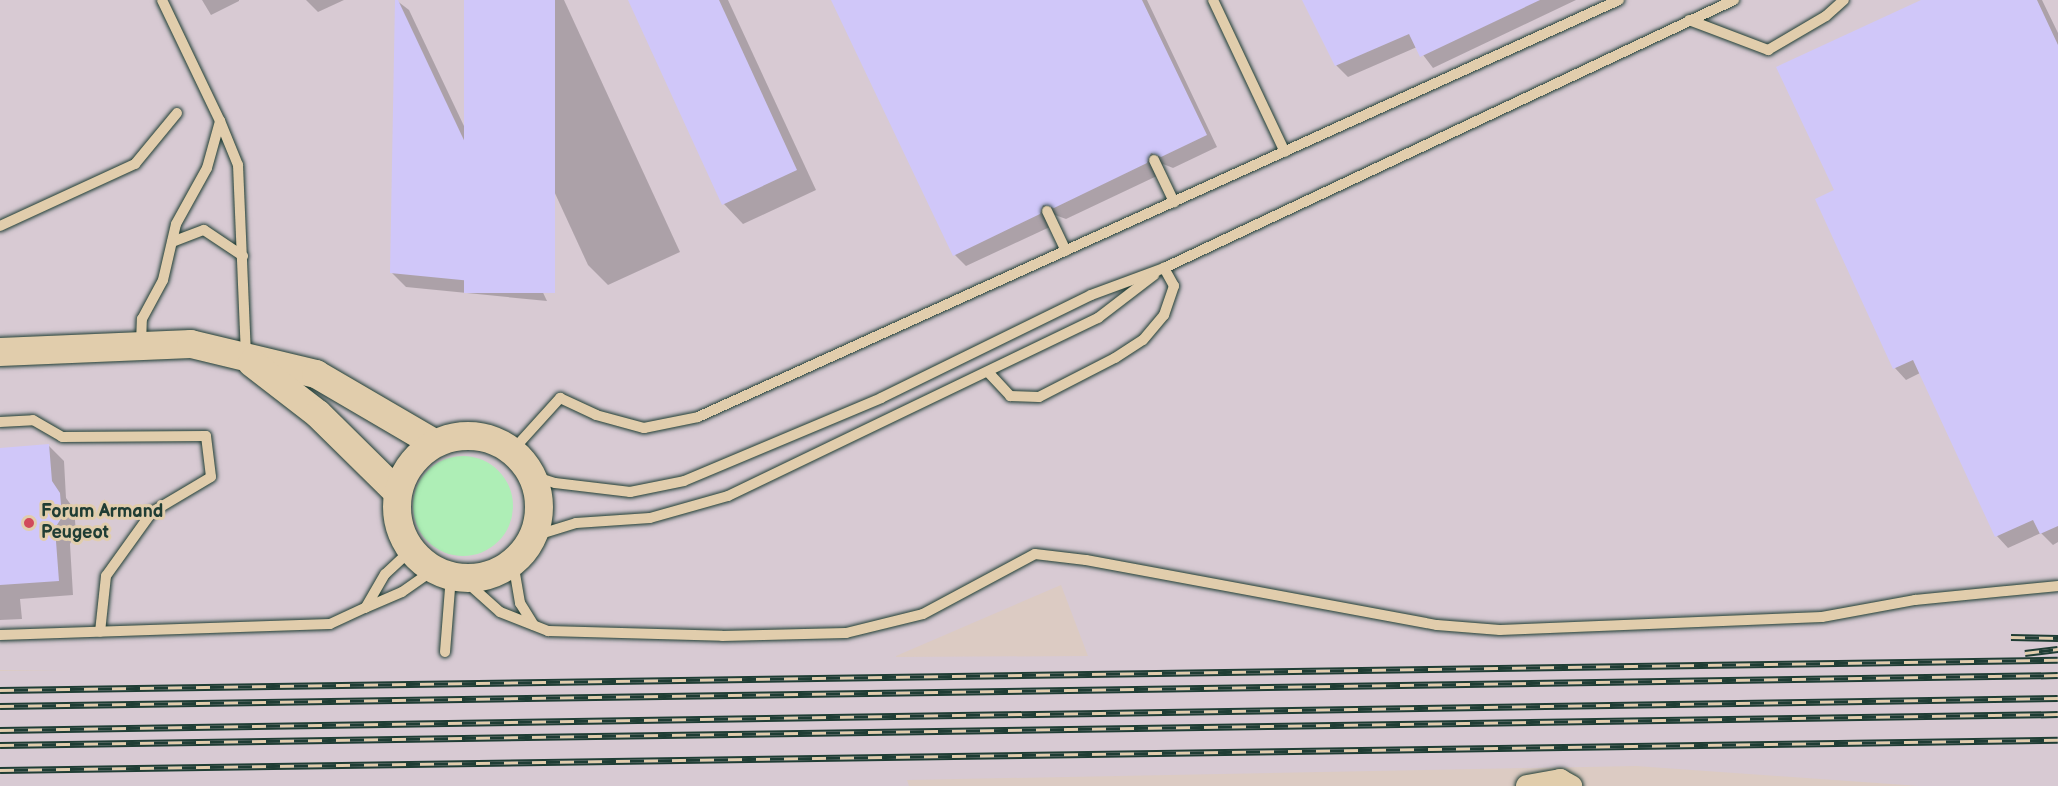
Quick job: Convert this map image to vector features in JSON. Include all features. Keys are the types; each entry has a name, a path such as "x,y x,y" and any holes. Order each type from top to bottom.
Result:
{"street":[{"path":"0,352 141,344 191,344 316,374 434,443"},
{"path":"246,358 318,414 398,493"},
{"path":"479,435 512,451 533,476 539,506 534,536 513,562 498,572 449,575 411,550 401,533 398,493 411,464 434,443 456,436 479,435"},
{"path":"1527,786 1560,780 1571,786"}],"lane":[{"path":"162,0 238,165 246,358"},
{"path":"1213,0 1285,152"},
{"path":"512,451 560,398 596,414 644,428 698,417 1619,0"},
{"path":"533,476 555,483 630,492 684,481 871,402 1091,295 1164,268 1734,0"},
{"path":"1689,20 1768,50 1826,16 1844,0"},
{"path":"0,226 135,164 177,113"},
{"path":"141,344 142,319 163,280 176,224 207,168 220,122"},
{"path":"1154,160 1174,202"},
{"path":"1047,211 1066,251"},
{"path":"172,242 204,230 212,232 243,256"},
{"path":"534,536 576,523 650,518 728,496 1098,318 1164,268"},
{"path":"988,372 1010,396 1039,397 1115,358 1143,340 1164,315 1174,286 1164,268"},
{"path":"0,422 33,420 62,437 206,436 211,477 152,512 106,576 100,632"},
{"path":"365,608 385,574 411,550"},
{"path":"449,575 500,612 548,631 637,635 846,633 923,614 1035,554 1086,560 1437,625 1500,630 1822,617 1915,600 2058,586"},
{"path":"513,562 520,603 534,625"},
{"path":"0,635 330,624 402,592 449,575"},
{"path":"445,652 449,575"}],"shaded area":[{"path":"0,0 2058,0 2058,786 1919,786 1636,766 907,780 909,786 0,786 0,671 70,670 0,670","holes":["1061,585 1088,656 896,657"]}],"green space":[{"path":"463,456 482,459 499,470 510,487 513,506 510,525 499,542 482,553 463,556 444,553 427,542 416,525 413,506 416,487 427,470 444,459"}],"building":[{"path":"395,0 398,0 533,287 390,273"},
{"path":"464,0 555,0 555,293 464,293"},
{"path":"628,0 719,0 797,170 722,205"},
{"path":"831,0 1142,0 1207,135 1161,157 1151,153 1147,163 1054,208 1043,205 1040,214 953,256"},
{"path":"1302,0 1540,0 1420,57 1409,34 1335,66"},
{"path":"1921,0 2037,0 2058,45 2058,526 2040,534 2033,520 1995,537 1913,360 1893,369 1815,199 1834,190 1776,67"},
{"name":"Forum Armand Peugeot","path":"49,444 52,481 60,493 62,517 55,528 59,581 0,585 0,448"}],"railway":[{"path":"2011,637 2058,638"},
{"path":"2025,653 2058,649"},
{"path":"0,690 2058,660"},
{"path":"0,706 2058,675"},
{"path":"0,730 2058,698"},
{"path":"0,745 2058,714"},
{"path":"0,770 2058,740"}],"place":[{"name":"Forum Armand Peugeot","path":"29,523"}]}
